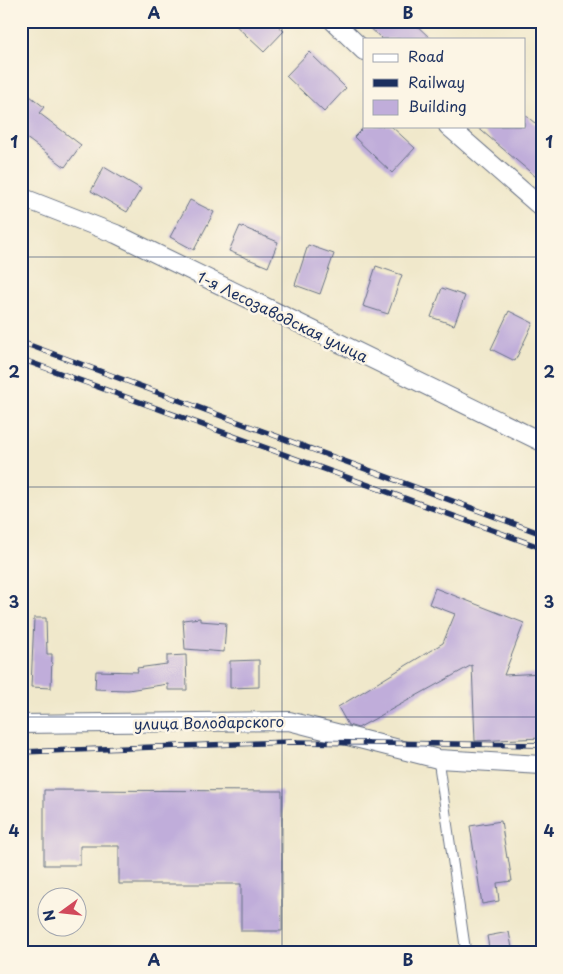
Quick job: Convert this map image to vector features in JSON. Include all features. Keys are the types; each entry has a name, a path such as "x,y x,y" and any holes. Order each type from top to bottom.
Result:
{"street":[{"path":"333,21 363,50"},
{"path":"450,128 542,208"},
{"name":"1-я Лесозаводская улица","path":"21,197 116,234 542,442"},
{"name":"улица Володарского","path":"21,724 289,721 438,759 542,765"}],"lane":[{"path":"438,759 466,953"}],"building":[{"path":"231,21 273,21 284,31 264,52"},
{"path":"363,21 412,21 430,38 381,38"},
{"path":"309,52 346,88 324,112 286,76"},
{"path":"21,89 44,107 39,113 81,145 65,167 21,134"},
{"path":"526,116 542,129 542,182 478,128 526,128"},
{"path":"363,128 393,128 415,148 392,173 354,137"},
{"path":"104,167 141,189 127,212 91,191"},
{"path":"190,200 214,212 194,250 170,237"},
{"path":"240,226 278,242 268,267 229,251"},
{"path":"308,245 334,254 320,294 295,285"},
{"path":"376,266 402,275 388,314 363,306"},
{"path":"442,288 465,296 454,325 431,317"},
{"path":"509,311 533,323 515,361 491,349"},
{"path":"435,588 524,623 504,675 542,673 542,738 475,741 472,665 358,728 348,725 338,707 443,643 455,614 429,604"},
{"path":"34,618 46,618 47,654 52,654 51,688 31,687"},
{"path":"200,618 200,621 226,623 224,652 185,649 183,620"},
{"path":"186,655 187,690 168,690 168,684 128,690 95,689 96,671 138,672 137,668 167,664 167,656"},
{"path":"259,660 259,687 230,688 230,661"},
{"path":"44,790 282,791 282,931 241,931 241,884 119,884 119,846 80,846 80,865 44,865"},
{"path":"501,821 512,881 497,883 499,901 482,904 470,826"},
{"path":"509,932 513,953 490,953 487,936"}],"railway":[{"path":"21,342 542,534"},
{"path":"21,359 542,548"},
{"path":"21,752 289,742 542,745"}]}
